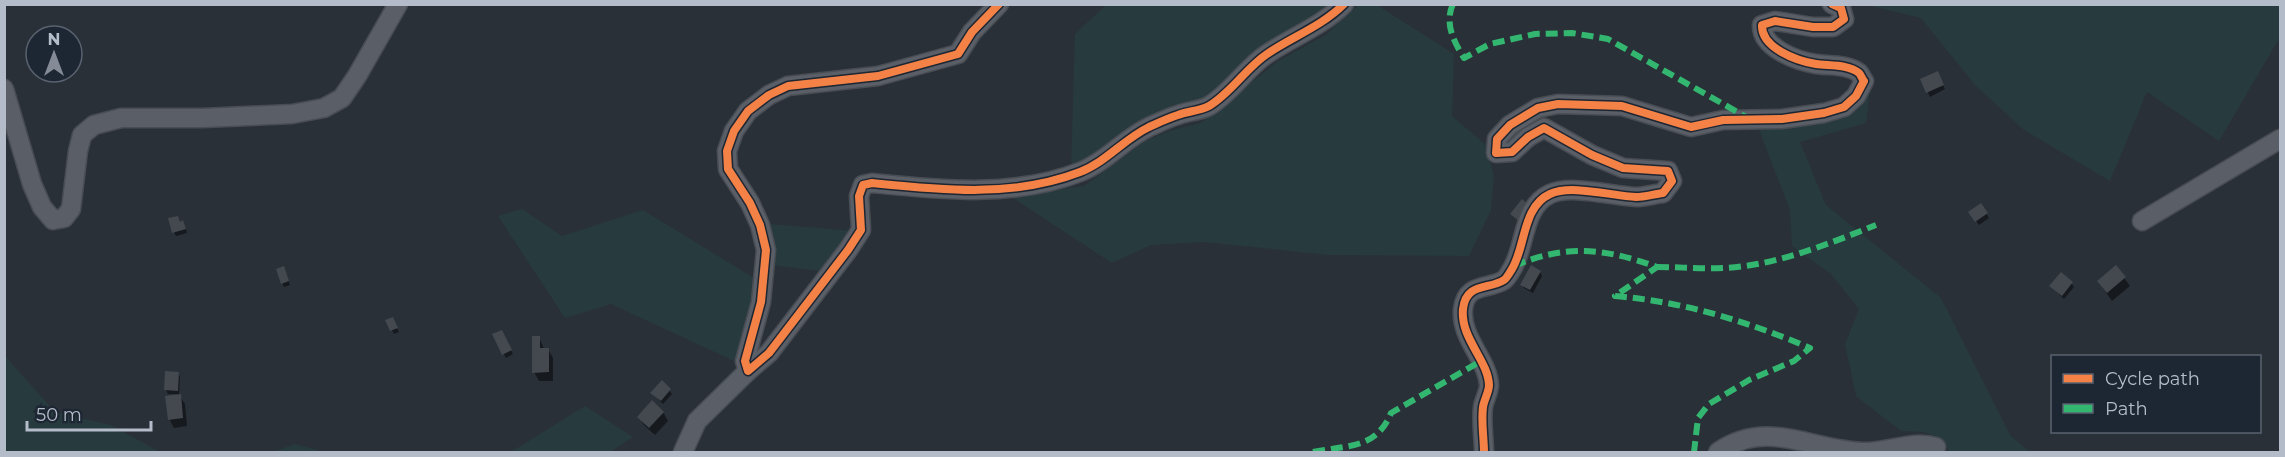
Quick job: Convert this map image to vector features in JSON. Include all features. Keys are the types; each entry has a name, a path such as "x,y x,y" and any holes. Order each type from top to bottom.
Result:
{"street":[{"path":"4,89 42,207 53,220 64,218 71,209 82,135 94,125 121,118 203,118 292,114 324,108 342,98 398,4"},
{"path":"748,370 745,361 761,302 766,250 760,225 750,203 728,170 727,151 734,131 748,111 769,95 788,86 878,76 958,54 972,32 999,4"},
{"path":"683,453 697,421 748,370 769,353 848,250 861,230 859,196 863,185 872,183 948,191 991,189 1033,185 1080,172 1104,160 1126,141 1147,128 1208,106 1266,55 1313,28 1344,4"},
{"path":"1484,453 1483,406 1490,386 1486,369 1473,348 1465,327 1462,311 1465,299 1475,290 1504,280 1514,266 1529,218 1539,201 1552,193 1587,192 1638,197 1663,193 1672,181 1668,171 1623,168 1592,155 1544,128 1528,137 1512,152 1496,153 1497,140 1510,125 1538,108 1558,104 1622,106 1691,126 1723,120 1782,119 1824,113 1844,107 1856,96 1864,81 1859,73 1841,66 1814,64 1772,47 1762,33 1762,26 1775,21 1813,27 1833,27 1844,19 1841,8 1832,4"},
{"path":"2142,221 2280,139"},
{"path":"1718,453 1739,440 1760,435 1774,435 1837,449 1868,452 1924,444 1936,447 1933,453"}],"green space":[{"path":"1359,4 1377,5 1454,54 1452,116 1486,145 1494,176 1491,210 1469,256 1328,255 1205,242 1151,245 1112,263 1010,196 1084,186 1147,140 1172,130 1201,123 1278,61 1327,34"},
{"path":"1106,5 1335,5 1209,99 1099,160 1071,168 1075,34"},
{"path":"1867,5 2280,5 2280,37 2219,141 2147,92 2110,181 2024,130 1975,85 1921,18"},
{"path":"1870,87 1866,123 1800,142 1826,205 1941,298 2010,435 2030,452 1949,452 1942,439 1924,432 1901,431 1856,396 1845,344 1859,309 1831,274 1792,246 1790,210 1758,127 1786,125"},
{"path":"522,209 562,236 643,210 754,278 752,308 734,361 611,304 565,318 498,216"},
{"path":"769,224 855,231 828,272 773,265"},
{"path":"5,356 55,412 111,425 160,452 5,452"},
{"path":"585,406 633,437 610,452 511,452"},
{"path":"295,444 324,452 273,452"}],"building":[{"path":"1938,71 1944,85 1926,93 1920,79"},
{"path":"1522,199 1530,206 1519,221 1510,214"},
{"path":"1981,203 1988,213 1975,222 1968,212"},
{"path":"178,216 180,222 183,220 186,229 172,233 168,218"},
{"path":"1531,265 1541,271 1530,290 1520,285"},
{"path":"2116,265 2126,277 2107,293 2097,281"},
{"path":"284,266 289,281 281,284 276,269"},
{"path":"2061,272 2073,282 2062,296 2049,286"},
{"path":"393,317 398,328 390,331 385,320"},
{"path":"502,330 512,350 502,355 492,334"},
{"path":"532,336 540,336 540,348 549,348 549,372 532,373"},
{"path":"165,371 179,372 178,391 164,390"},
{"path":"662,380 671,389 661,401 650,393"},
{"path":"181,394 183,418 168,420 165,396"},
{"path":"652,400 664,412 649,428 637,417"}],"marked path":[{"path":"1453,4 1450,11 1450,25 1464,58 1490,44 1535,34 1572,33 1608,39 1748,118"},
{"path":"1657,267 1723,268 1762,263 1801,253 1876,225"},
{"path":"1514,266 1551,254 1568,252 1585,251 1620,256 1657,267 1615,296 1666,303 1715,314 1810,348 1794,361 1749,380 1709,404 1698,418 1694,452"},
{"path":"1313,452 1359,444 1368,440 1385,425 1391,413 1481,361"}],"cycle path":[{"path":"999,4 972,32 958,54 878,76 788,86 769,95 748,111 734,131 727,151 728,169 750,203 760,225 766,250 761,302 745,361 748,371 769,353 861,230 859,196 863,185 872,183 924,188 1003,189 1029,186 1080,172 1149,127 1174,116 1202,109 1217,101 1259,60 1326,19 1344,4"},
{"path":"1484,452 1482,413 1489,385 1484,367 1463,320 1465,300 1469,294 1506,278 1517,260 1529,217 1541,200 1550,194 1580,190 1643,197 1663,193 1672,181 1668,171 1623,168 1592,155 1544,128 1528,137 1512,152 1496,153 1497,139 1510,125 1538,108 1558,104 1622,106 1691,127 1723,120 1782,119 1824,113 1844,107 1856,96 1864,81 1859,73 1844,67 1816,64 1790,56 1767,40 1762,25 1775,21 1813,27 1833,27 1844,19 1841,8 1832,4"}]}
